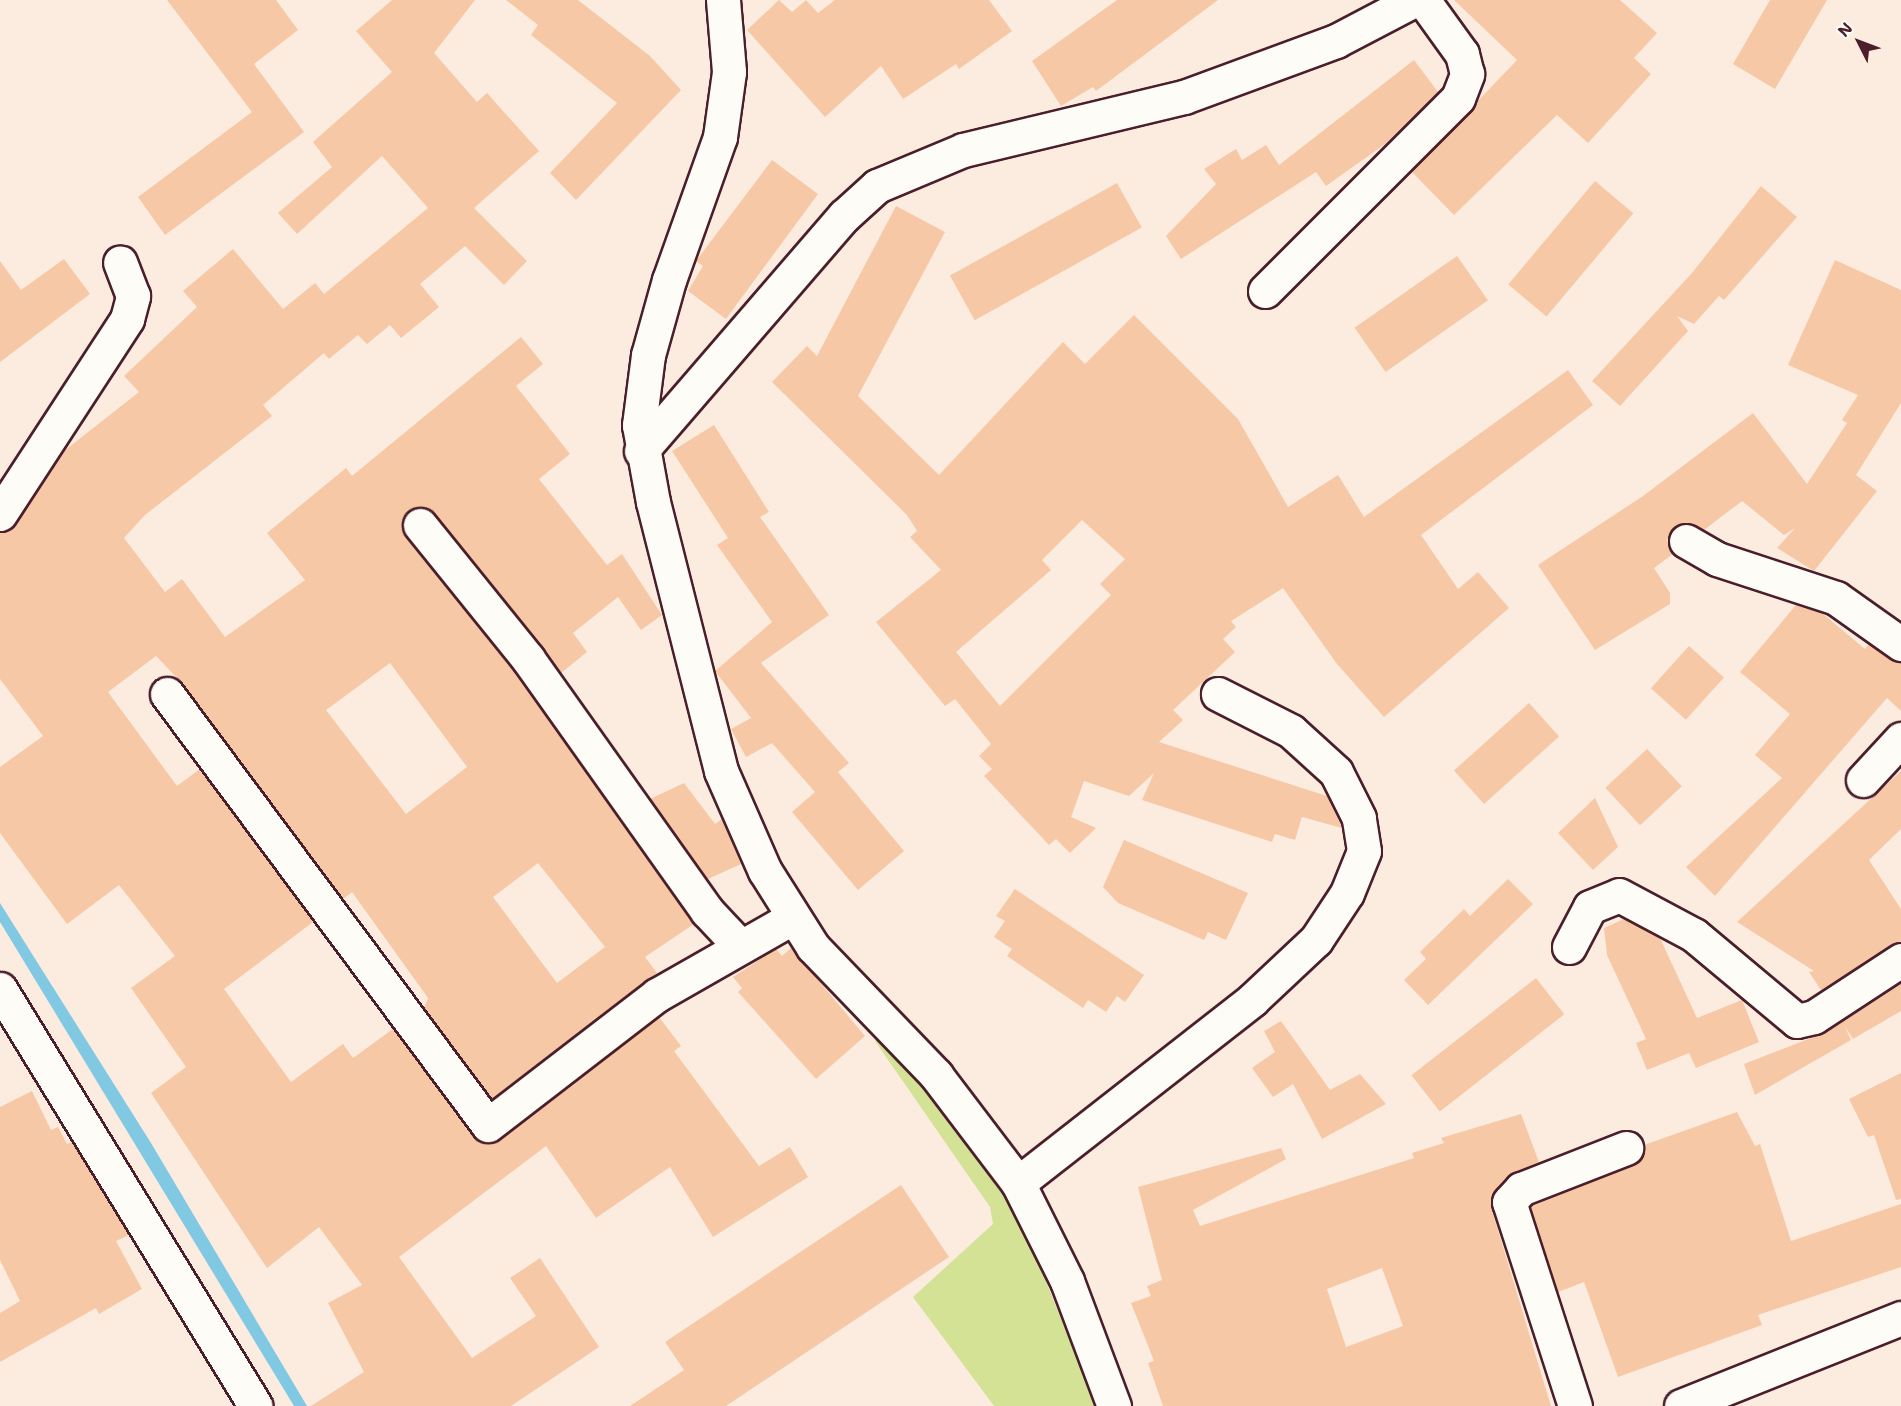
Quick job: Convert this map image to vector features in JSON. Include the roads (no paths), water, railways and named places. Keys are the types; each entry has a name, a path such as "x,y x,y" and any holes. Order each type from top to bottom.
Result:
{"street":[{"path":"723,0 729,72 720,137 648,355 641,451 721,771 738,817 792,918 833,971 943,1083 1017,1183 1067,1281 1114,1406"},
{"path":"641,451 844,216 877,186 963,150 1184,96 1336,41 1414,0"},
{"path":"1265,291 1458,98 1467,74 1462,54 1424,0"},
{"path":"0,514 127,319 133,296 120,262"},
{"path":"420,525 528,659 707,911 738,944"},
{"path":"1686,541 1717,559 1836,598 1901,644"},
{"path":"167,694 488,1125 657,995 738,944 792,918"},
{"path":"1017,1183 1252,1000 1316,940 1347,893 1364,851 1359,818 1336,772 1291,731 1218,694"},
{"path":"1863,780 1901,739"},
{"path":"1569,947 1590,907 1619,895 1694,935 1797,1021 1814,1017 1901,960"},
{"path":"0,988 256,1406"},
{"path":"1575,1406 1509,1202 1521,1189 1626,1148"},
{"path":"1681,1406 1901,1318"}],"water":[{"path":"0,903 151,1143 307,1406 294,1406 0,922"}]}
